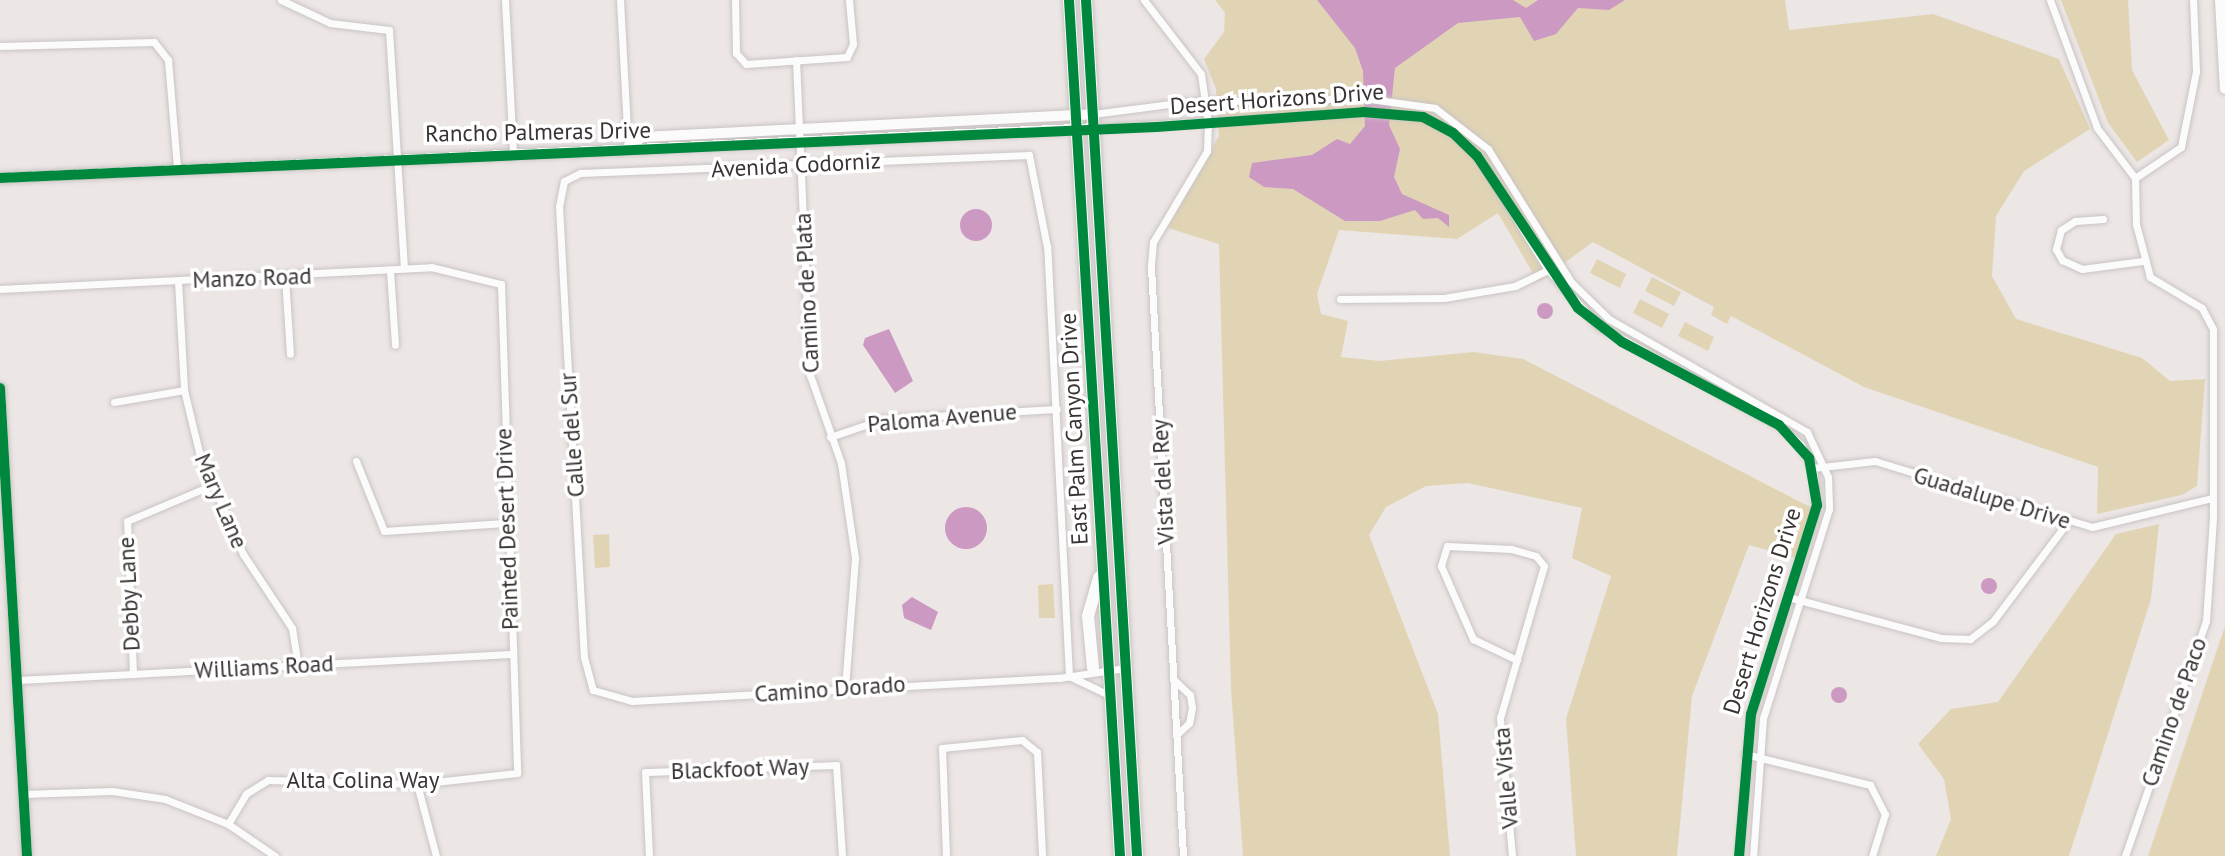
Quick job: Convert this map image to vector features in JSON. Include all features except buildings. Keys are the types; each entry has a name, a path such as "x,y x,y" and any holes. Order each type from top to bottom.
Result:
{"main road":[{"name":"East Palm Canyon Drive","path":"1069,0 1120,856"},
{"name":"East Palm Canyon Drive","path":"1086,0 1136,856"},
{"path":"2220,0 2225,89"},
{"path":"1093,668 1088,616 1103,564"}],"street":[{"path":"281,0 330,23 389,30 404,270"},
{"path":"505,0 513,152"},
{"path":"620,0 628,147"},
{"path":"735,0 734,45 742,62 847,57 853,44 849,0"},
{"name":"Vista del Rey","path":"1144,0 1202,74 1208,123 1207,151 1153,242 1151,267 1183,856"},
{"path":"2050,0 2097,128 2135,178 2142,261 2082,269 2062,260 2056,249 2061,230 2074,221 2103,219"},
{"path":"2135,178 2181,147 2196,71 2193,0"},
{"path":"0,46 154,42 168,60 177,167"},
{"name":"Camino de Plata","path":"796,60 810,374 841,463 855,558 845,688"},
{"name":"Desert Horizons Drive","path":"1076,115 1187,102 1207,107 1363,98 1399,99 1435,107 1476,135 1571,282 1609,319 1788,416 1807,432 1825,465 1829,509 1802,601 1766,706 1759,755 1753,856"},
{"name":"Desert Horizons Drive","path":"1077,129 1363,112 1397,112 1434,122 1465,144 1548,270 1599,326 1779,425 1813,468 1815,517 1751,714 1745,754 1740,856"},
{"name":"Rancho Palmeras Drive","path":"628,147 643,137 1076,115"},
{"name":"Rancho Palmeras Drive","path":"0,178 398,156 628,147 799,144 1077,129"},
{"name":"Avenida Codorniz","path":"564,181 580,173 1029,155 1046,247 1057,409"},
{"name":"Calle del Sur","path":"564,181 559,206 564,306 584,657 593,690"},
{"name":"Camino de Paco","path":"2125,856 2206,621 2212,498 2214,338 2207,314 2157,285 2142,261"},
{"name":"Manzo Road","path":"0,289 404,270 457,270 501,284"},
{"path":"1340,299 1444,298 1516,286 1548,270"},
{"path":"390,271 395,345"},
{"path":"285,277 290,354"},
{"name":"Mary Lane","path":"178,281 184,390 210,486 243,554 289,621 298,666"},
{"name":"Painted Desert Drive","path":"501,284 505,523 517,773"},
{"path":"0,388 27,856"},
{"path":"114,402 184,390"},
{"path":"1057,409 1069,676"},
{"name":"Paloma Avenue","path":"830,437 883,419 1057,409"},
{"path":"356,461 384,531 505,523"},
{"name":"Guadalupe Drive","path":"1813,468 1875,461 2066,524 2092,527 2144,518 2212,498"},
{"name":"Debby Lane","path":"133,674 127,521 210,486"},
{"path":"1788,597 1941,638 1970,639 1993,621 2066,524"},
{"name":"Valle Vista","path":"1512,856 1500,718 1517,660 1544,566 1536,556 1511,548 1447,547 1441,566 1473,639 1517,660"},
{"name":"Williams Road","path":"17,680 512,654"},
{"name":"Camino Dorado","path":"593,690 632,701 1069,676 1093,668 1125,668"},
{"name":"Camino Dorado","path":"1069,676 1111,697"},
{"path":"1173,679 1192,701 1189,723 1176,735"},
{"path":"946,856 942,775 938,759 946,744 1022,740 1037,752 1042,856"},
{"path":"1745,754 1759,755 1875,789 1885,814 1872,856"},
{"name":"Blackfoot Way","path":"649,856 645,772 836,765 842,856"},
{"name":"Alta Colina Way","path":"228,824 246,794 268,780 417,784 517,773"},
{"path":"417,784 436,856"},
{"path":"23,794 139,794 228,824 275,856"}],"shaded area":[{"path":"1215,0 1785,0 1789,30 1933,14 2059,59 2090,129 2024,171 1996,216 1992,276 2016,319 2142,358 2170,381 2205,379 2197,486 2182,495 2097,514 2098,467 1864,387 1731,316 1727,324 1711,315 1714,307 1593,242 1538,282 1498,213 1457,239 1339,230 1317,294 1321,314 1348,321 1341,357 1379,361 1474,352 1523,359 1812,508 1796,558 1749,545 1692,696 1677,856 1576,856 1566,719 1611,576 1572,558 1582,508 1468,483 1426,486 1386,507 1369,535 1438,714 1450,856 1243,856 1231,689 1219,244 1168,228 1219,136 1216,89 1204,59 1224,32 1225,13"},
{"path":"1317,0 1513,0 1526,8 1538,0 1625,0 1609,10 1578,8 1556,34 1534,41 1520,17 1458,23 1395,68 1389,125 1400,149 1394,177 1402,194 1449,215 1449,227 1438,218 1423,219 1415,210 1380,221 1345,221 1293,189 1264,187 1249,177 1252,163 1312,155 1337,139 1350,144 1365,126 1363,71 1355,48"},
{"path":"2061,0 2128,0 2132,70 2169,140 2137,162 2108,123"},
{"path":"976,209 987,214 992,225 987,236 976,241 965,236 960,225 965,214"},
{"path":"1597,259 1626,274 1620,288 1590,273"},
{"path":"1652,277 1681,292 1674,306 1645,291"},
{"path":"1640,299 1669,314 1662,328 1633,313"},
{"path":"1545,303 1553,311 1545,319 1537,311"},
{"path":"1685,322 1714,337 1708,351 1678,336"},
{"path":"889,329 913,381 895,393 863,345 865,338"},
{"path":"966,507 981,513 987,528 981,543 966,549 951,543 945,528 951,513"},
{"path":"2159,524 2151,599 2069,856 1936,856 1951,819 1944,779 1918,744 1951,709 1998,702 2116,534"},
{"path":"609,534 610,567 595,568 593,535"},
{"path":"1989,578 1997,586 1989,594 1981,586"},
{"path":"1053,584 1055,618 1039,618 1038,585"},
{"path":"912,597 938,612 931,630 904,618 902,605"},
{"path":"2225,626 2225,856 2148,856"},
{"path":"1839,687 1845,689 1845,701 1839,703 1833,701 1831,695 1833,689"}],"cycle path":[{"path":"1069,0 1120,856"},
{"path":"1086,0 1137,856"},
{"path":"0,178 1156,127 1363,112 1423,117 1453,133 1477,156 1578,308 1622,342 1779,425 1809,458 1817,505 1751,714 1739,856"},
{"path":"0,388 27,856"}]}
